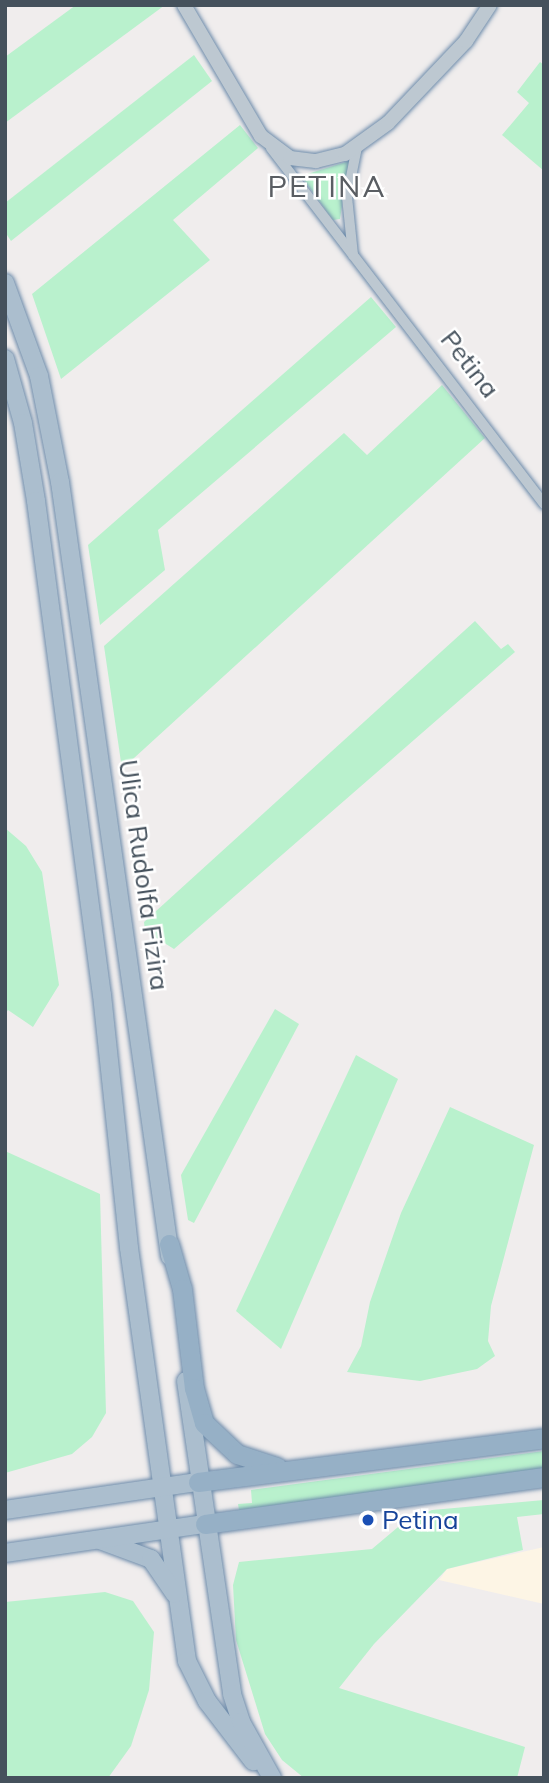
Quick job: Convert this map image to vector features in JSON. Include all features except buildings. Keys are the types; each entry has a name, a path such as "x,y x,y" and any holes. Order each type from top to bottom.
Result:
{"highway":[{"path":"169,1244 182,1289 194,1388 204,1423 237,1454 292,1470"},
{"path":"198,1482 544,1438"},
{"path":"205,1524 544,1477"}],"main road":[{"name":"Ulica Rudolfa Fizira","path":"5,283 38,376 60,482 169,1244 198,1482 232,1695 271,1778"},
{"path":"5,359 23,423 36,501 102,995 128,1248 187,1661 193,1679 227,1730 271,1778"},
{"path":"5,1510 198,1482"},
{"path":"5,1553 205,1524"},
{"path":"96,1539 151,1559 168,1579 181,1606"}],"street":[{"name":"Petina","path":"184,5 241,107 544,504"},
{"name":"Petina","path":"269,145 290,158 316,161 358,147 423,89 466,41 490,5"},
{"path":"354,258 348,197 358,147"}],"shaded area":[{"path":"544,1547 544,1604 439,1580 447,1569"}],"green space":[{"path":"76,5 165,5 5,123 5,57"},
{"path":"194,55 212,81 11,241 5,232 5,203"},
{"path":"540,62 544,65 544,171 502,135 529,103 517,92"},
{"path":"240,125 258,148 173,220 210,260 61,379 32,294"},
{"path":"349,161 340,219 333,220 301,176"},
{"path":"371,297 396,327 158,530 165,570 100,625 88,545"},
{"path":"442,385 485,438 122,769 104,646 344,433 367,455"},
{"path":"475,621 501,649 508,644 515,652 174,949 145,931 144,922"},
{"path":"5,828 26,846 42,872 59,985 33,1027 8,1010 5,1014"},
{"path":"275,1009 299,1024 194,1223 188,1220 181,1175"},
{"path":"356,1055 398,1079 281,1349 236,1311"},
{"path":"450,1107 534,1145 491,1306 488,1341 495,1356 477,1369 420,1381 347,1372 361,1346 370,1302 401,1213"},
{"path":"5,1151 100,1194 106,1413 92,1437 72,1454 5,1473"},
{"path":"544,1451 544,1469 239,1510 238,1504 252,1503 251,1490"},
{"path":"544,1500 544,1514 517,1517 523,1550 447,1569 374,1644 339,1688 525,1747 517,1778 304,1778 282,1760 265,1734 236,1640 233,1585 239,1562 372,1549 404,1522 432,1510"},
{"path":"105,1592 133,1601 154,1632 149,1690 131,1746 108,1778 5,1778 5,1602"}],"place":[{"name":"Petina","path":"368,1520"}],"district":[{"name":"PETINA","path":"327,186"}]}
